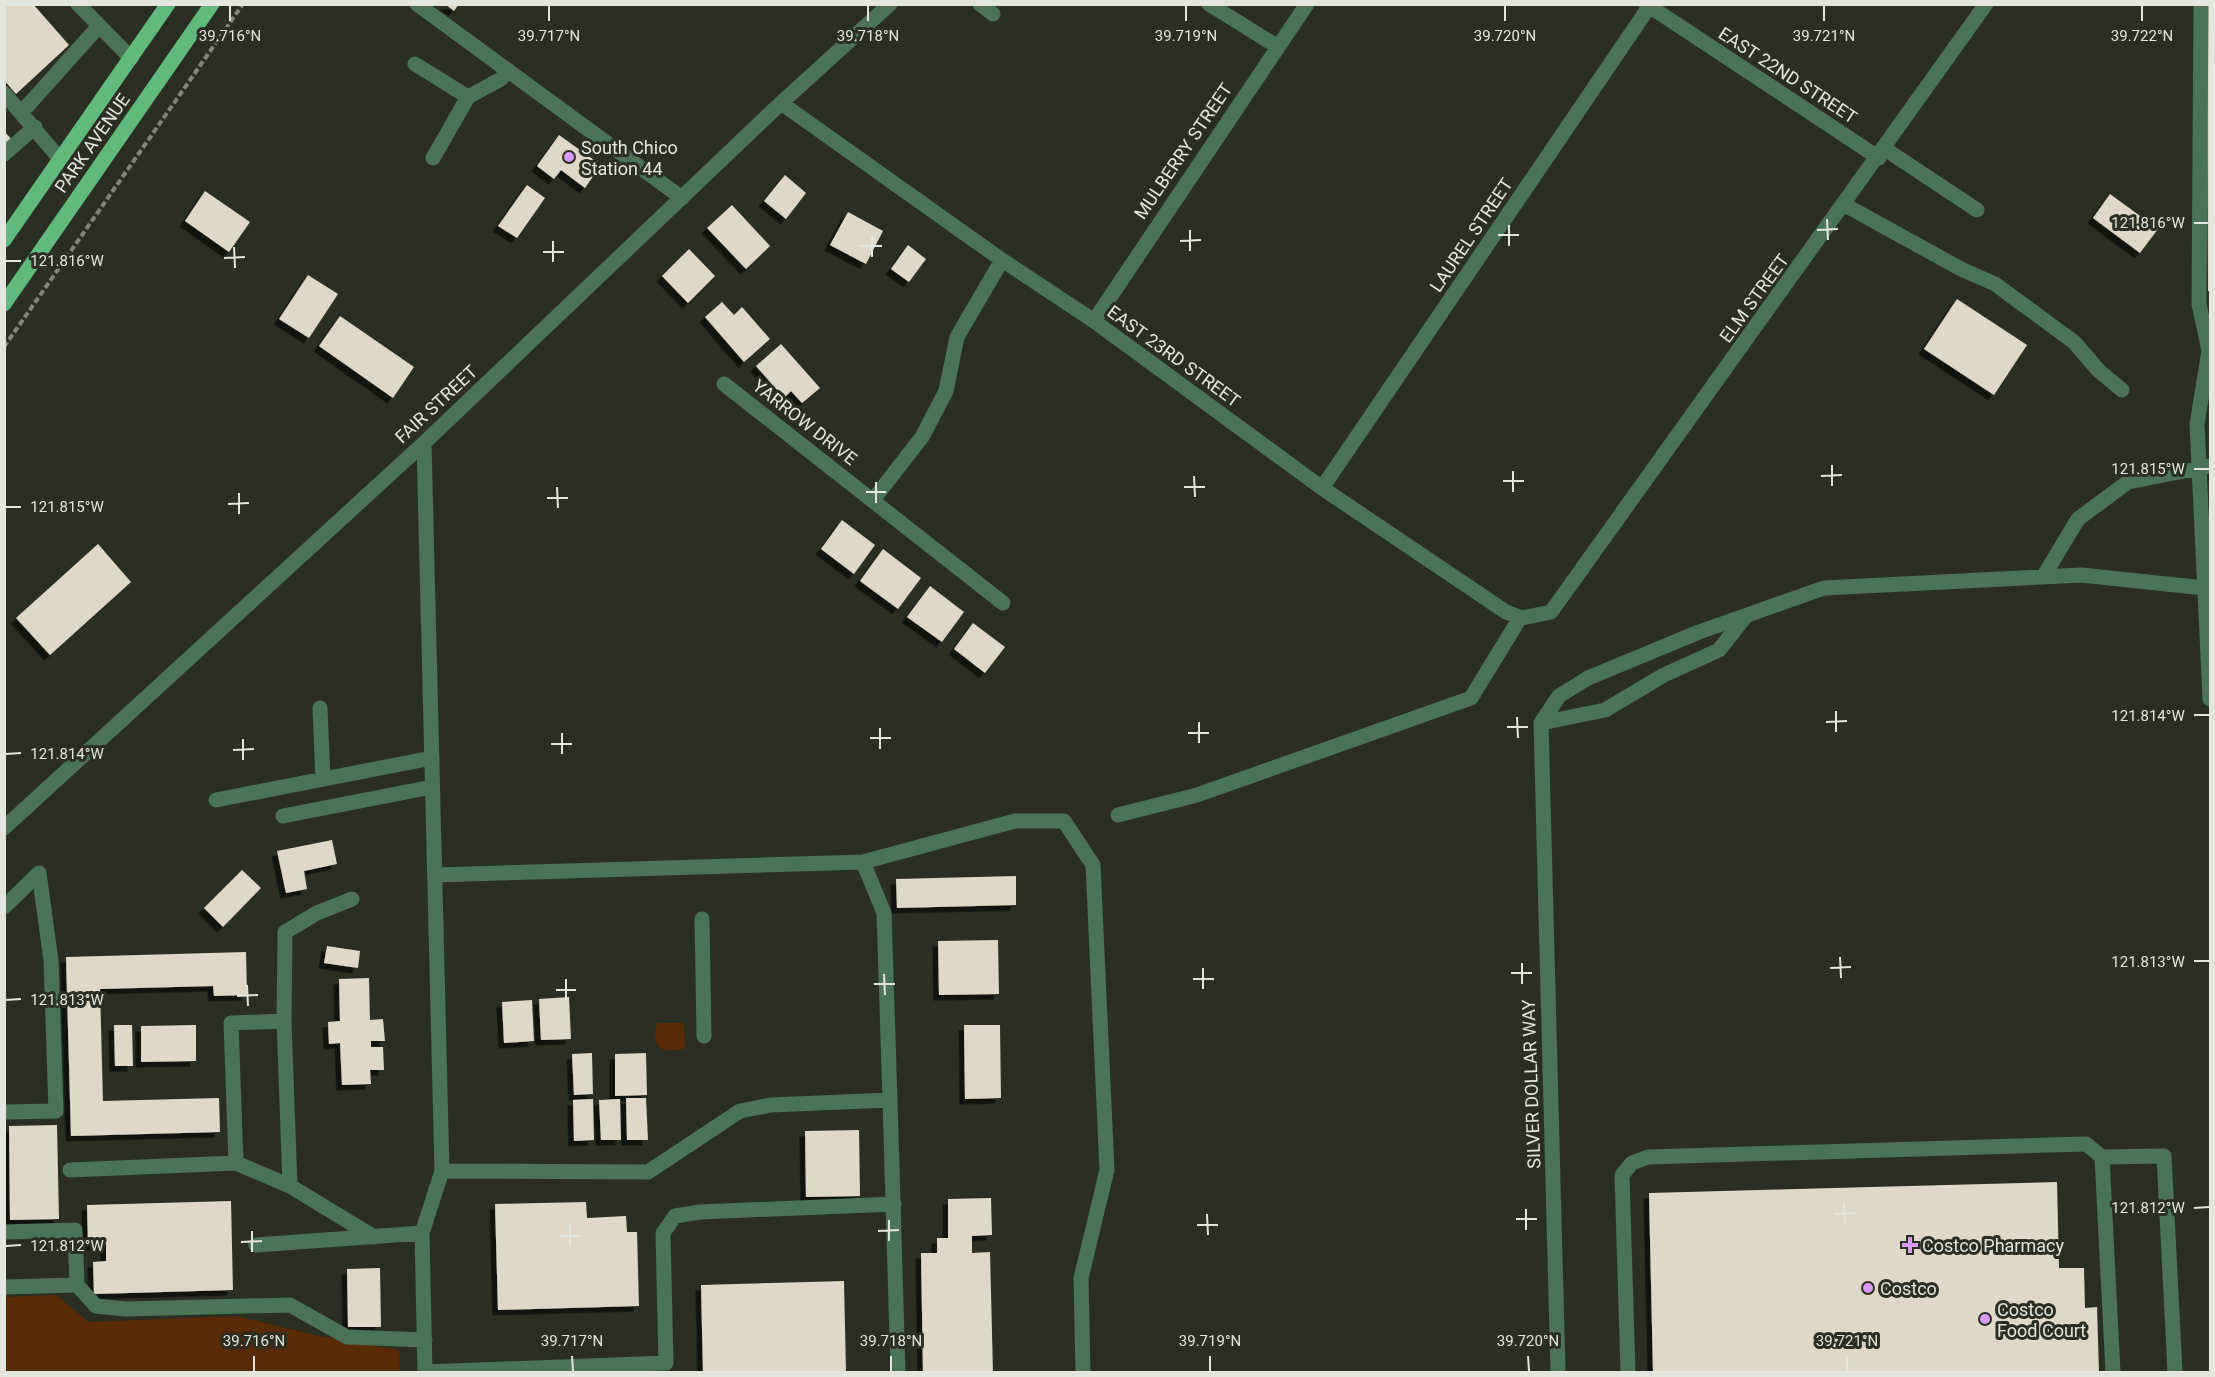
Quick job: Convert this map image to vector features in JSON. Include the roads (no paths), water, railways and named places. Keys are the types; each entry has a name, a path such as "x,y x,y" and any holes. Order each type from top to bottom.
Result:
{"main road":[{"name":"PARK AVENUE","path":"4,240 168,4"},
{"name":"PARK AVENUE","path":"6,298 212,4"}],"street":[{"path":"417,4 682,198"},
{"name":"FAIR STREET","path":"4,828 424,443 781,103 890,4"},
{"path":"980,4 993,14"},
{"path":"1209,4 1278,47"},
{"name":"MULBERRY STREET","path":"1094,321 1307,4"},
{"name":"ELM STREET","path":"1520,618 1551,612 1845,205 1986,4"},
{"path":"2201,4 2199,304 2209,351 2197,424 2205,466 2205,588 2210,699"},
{"name":"EAST 22ND STREET","path":"1649,5 1882,153 1977,210"},
{"name":"LAUREL STREET","path":"1322,488 1649,5"},
{"path":"83,6 99,26 131,58"},
{"path":"22,112 99,26"},
{"path":"415,64 468,98"},
{"path":"433,158 468,98 501,80 508,70"},
{"path":"4,93 60,159"},
{"name":"EAST 23RD STREET","path":"781,103 1002,260 1094,321 1322,488 1506,612 1520,618"},
{"path":"4,154 35,127"},
{"path":"1845,205 1961,269 1995,284 2073,342 2107,380 2121,390"},
{"path":"873,500 922,437 946,391 957,336 1002,260"},
{"name":"YARROW DRIVE","path":"724,384 1003,603"},
{"path":"424,443 442,1171 422,1233 426,1372 647,1368 666,1363 663,1233 675,1216 700,1212 894,1204"},
{"path":"2043,577 2078,519 2128,482 2205,466"},
{"path":"1541,723 1559,696 1588,678 1699,632 1824,588 2081,575 2205,588"},
{"path":"1541,723 1605,710 1664,675 1719,650 1745,617"},
{"path":"1118,815 1197,795 1471,698 1520,618"},
{"path":"320,708 323,779"},
{"name":"SILVER DOLLAR WAY","path":"1541,723 1558,1372"},
{"path":"216,800 432,758"},
{"path":"283,816 432,788"},
{"path":"435,875 863,862 1015,821 1064,821 1094,865 1107,1170 1081,1278 1083,1372"},
{"path":"863,862 884,914 898,1372"},
{"path":"4,907 39,873 51,960 56,1111 4,1112"},
{"path":"290,1186 284,1021 285,932 317,913 352,899"},
{"path":"702,919 704,1036"},
{"path":"236,1163 231,1023 284,1021"},
{"path":"442,1171 648,1172 740,1111 771,1105 890,1100"},
{"path":"1628,1372 1622,1175 1632,1163 1648,1157 2086,1144 2102,1157 2164,1156 2175,1372"},
{"path":"2102,1157 2113,1372"},
{"path":"70,1170 236,1163 290,1186 374,1237"},
{"path":"4,1232 75,1230 76,1285 96,1306 126,1309 290,1305 347,1337 424,1340"},
{"path":"256,1245 422,1233"},
{"path":"4,1287 76,1285"}],"place":[{"name":"South Chico Station 44","path":"569,157"},
{"name":"Costco Pharmacy","path":"1910,1245"},
{"name":"Costco","path":"1868,1288"},
{"name":"Costco Food Court","path":"1985,1319"}]}
